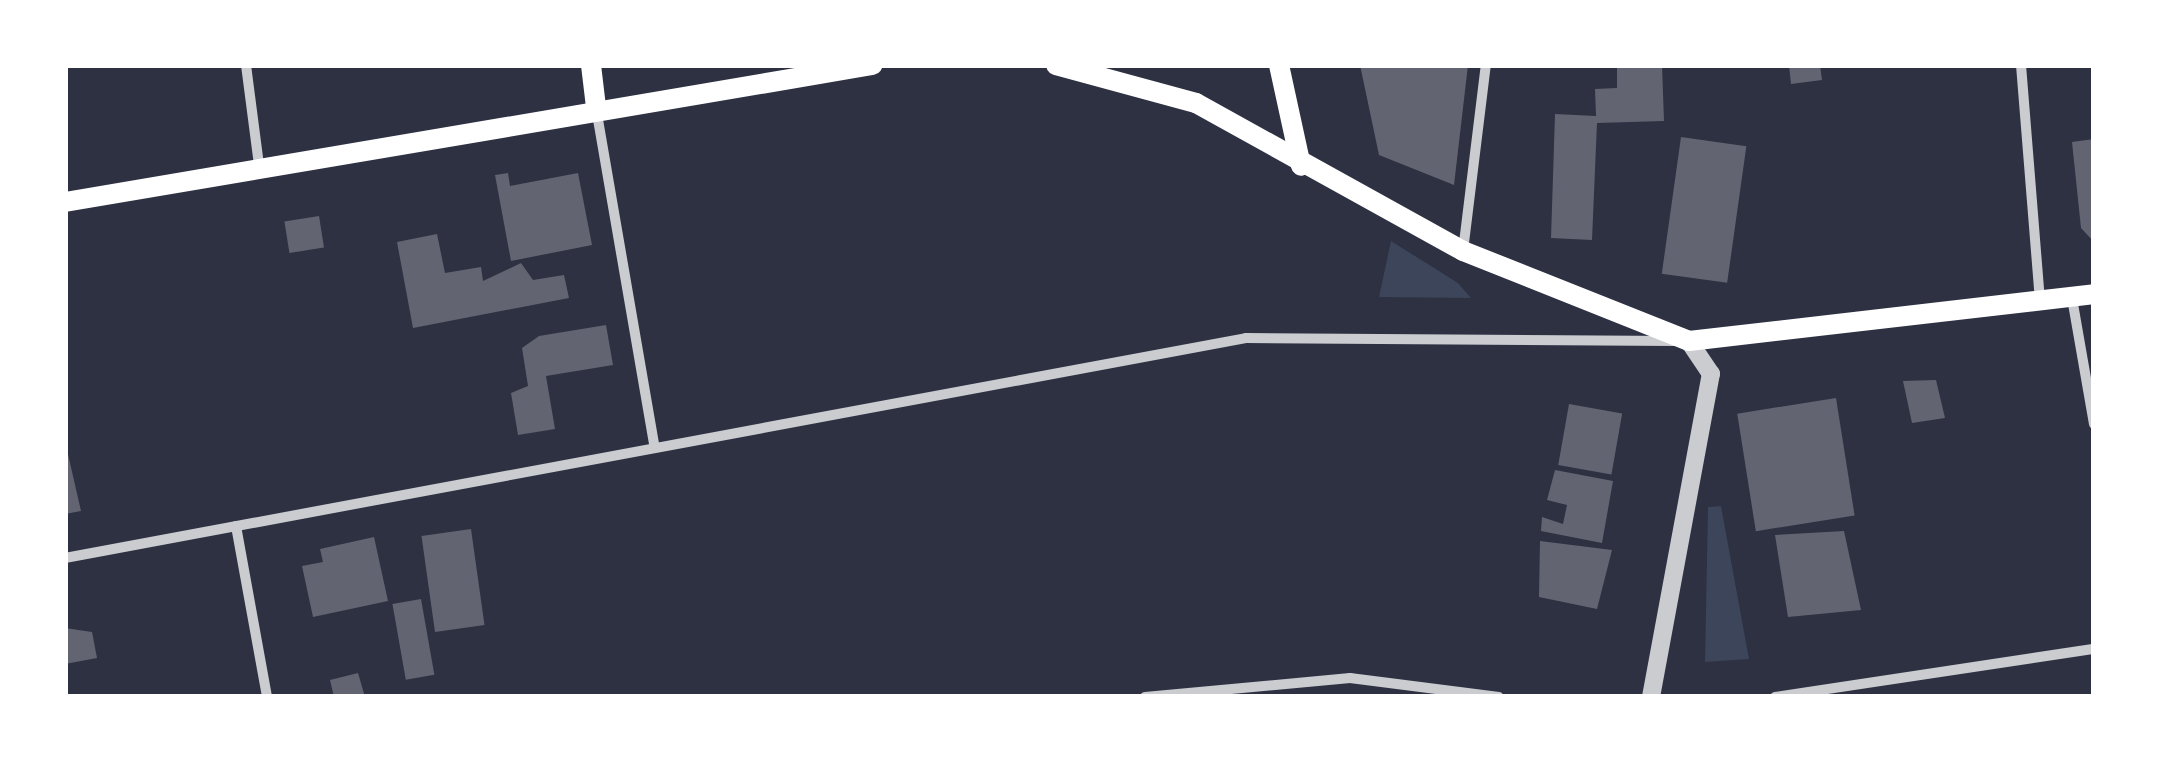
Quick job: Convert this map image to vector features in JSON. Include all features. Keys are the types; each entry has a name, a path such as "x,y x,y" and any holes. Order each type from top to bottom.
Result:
{"main road":[{"path":"590,65 596,107"},
{"path":"65,202 596,107 872,65"},
{"path":"1056,65 1196,104 1302,166 1463,250 1690,341 2094,294"},
{"path":"1279,65 1302,166"}],"street":[{"path":"246,65 259,166"},
{"path":"1463,250 1486,65"},
{"path":"2021,65 2040,303"},
{"path":"596,107 655,448"},
{"path":"2072,298 2094,424"},
{"path":"65,558 1246,338 1690,341 1710,374 1651,697"},
{"path":"236,526 267,697"},
{"path":"1775,697 2094,649"},
{"path":"1145,697 1350,678 1499,697"}],"shaded area":[{"path":"1391,241 1458,283 1471,298 1379,297"},
{"path":"1721,506 1749,659 1705,662 1708,507"}],"building":[{"path":"1360,65 1468,65 1454,185 1379,155"},
{"path":"1617,65 1662,65 1664,121 1597,123 1592,240 1551,238 1555,114 1596,116 1595,89 1617,88"},
{"path":"1789,65 1820,65 1822,80 1791,84"},
{"path":"1681,137 1746,146 1727,283 1662,274"},
{"path":"2094,139 2094,242 2081,228 2072,142"},
{"path":"508,173 510,186 578,173 592,245 511,261 495,175"},
{"path":"319,216 324,248 289,253 284,221"},
{"path":"437,234 445,273 481,267 483,281 521,263 533,280 564,275 569,298 413,328 397,242"},
{"path":"606,325 613,365 546,376 555,429 518,435 511,393 528,386 522,348 539,336"},
{"path":"1936,380 1945,418 1912,423 1903,381"},
{"path":"1836,398 1855,516 1756,531 1737,414"},
{"path":"1569,404 1622,413 1611,474 1558,465"},
{"path":"65,441 81,511 65,514"},
{"path":"1555,470 1613,481 1602,543 1541,531 1542,517 1563,524 1567,505 1547,500"},
{"path":"471,529 484,625 435,632 421,536"},
{"path":"1844,531 1861,610 1788,617 1775,535"},
{"path":"374,537 388,601 313,617 302,566 323,562 320,549"},
{"path":"1540,541 1612,550 1597,609 1539,597"},
{"path":"421,599 434,675 406,680 392,604"},
{"path":"65,628 92,632 97,658 65,664"},
{"path":"358,673 365,697 334,697 330,680"}]}
